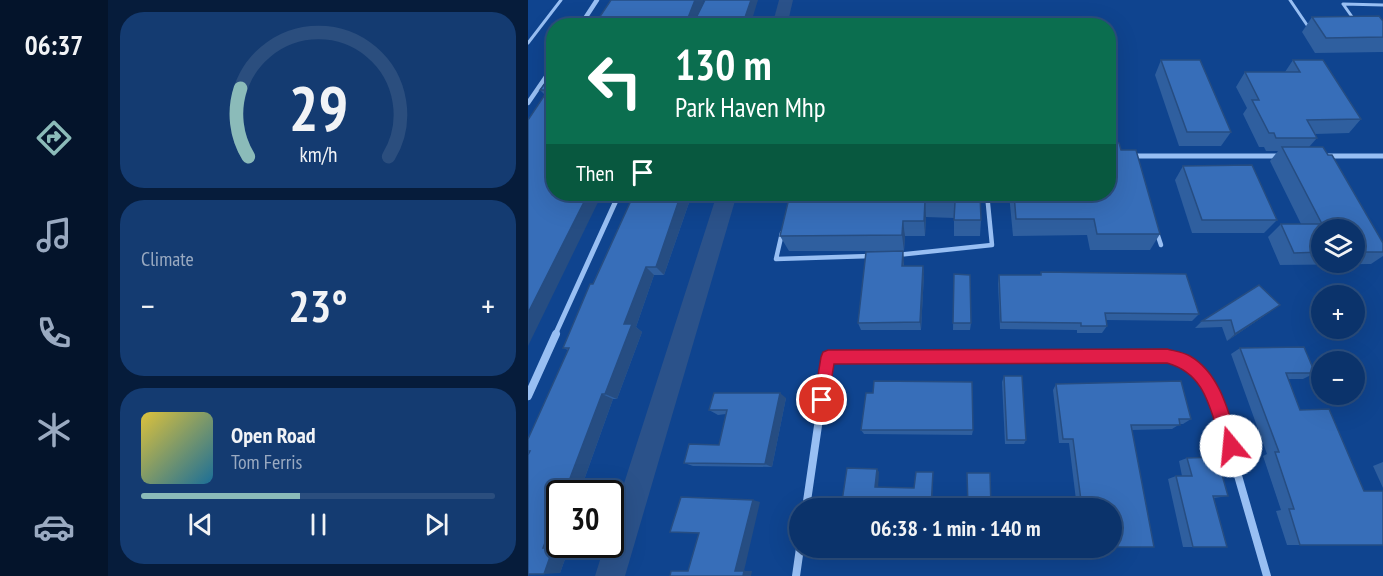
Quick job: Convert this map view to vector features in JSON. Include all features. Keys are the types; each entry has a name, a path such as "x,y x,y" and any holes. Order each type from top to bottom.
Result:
{"street":[{"path":"585,18 597,0"},
{"path":"528,103 546,77"},
{"path":"1126,156 1289,156"},
{"path":"1324,156 1383,156"},
{"path":"528,396 616,201"},
{"path":"807,498 828,357 1167,356 1185,361 1202,376 1215,396 1267,576"},
{"path":"796,576 799,558"}],"lane":[{"path":"547,18 561,0"},
{"path":"1290,0 1307,25 1317,25"},
{"path":"1348,25 1358,25 1343,4 1383,5"},
{"path":"528,43 546,20"},
{"path":"1135,156 1138,167"},
{"path":"893,256 992,245 988,201"},
{"path":"1154,223 1161,245"},
{"path":"783,226 776,259 881,256"}],"building":[{"path":"611,0 695,0 688,18 599,18"},
{"path":"705,0 751,0 745,18 696,18"},
{"path":"1379,16 1383,21 1383,37 1326,38 1312,17"},
{"path":"1161,60 1200,60 1231,132 1187,132"},
{"path":"1293,60 1323,60 1361,119 1307,120 1317,138 1276,138 1274,133 1269,133 1252,100 1259,100 1245,72 1300,72"},
{"path":"546,82 546,90 540,90"},
{"path":"546,93 546,201 584,201 528,313 528,120"},
{"path":"1116,142 1119,143 1121,150 1136,150 1160,234 1097,234 1094,219 1016,219 1015,201 1116,201"},
{"path":"1282,147 1323,147 1328,155 1332,155 1383,243 1383,252 1365,252 1365,219 1319,219"},
{"path":"1252,165 1277,220 1202,220 1183,166"},
{"path":"631,201 679,201 656,267 646,267 624,324 632,324 569,480 546,480 546,540 543,548 546,548 546,558 550,558 544,574 528,574 528,455 530,451 528,451 528,439 569,348 563,348 590,284 593,284"},
{"path":"788,201 925,201 924,221 903,221 902,235 780,236"},
{"path":"925,201 980,201 981,220 954,220 955,202"},
{"path":"1281,224 1311,224 1311,252 1294,253"},
{"path":"903,251 902,266 923,266 920,322 858,323 866,252"},
{"path":"1041,272 1186,274 1199,314 1105,313 1107,326 1081,326 1081,323 1001,322 999,275 1041,275"},
{"path":"954,274 970,275 971,323 953,323"},
{"path":"1259,285 1280,305 1235,334 1231,320 1202,321"},
{"path":"1304,347 1311,364 1311,373 1286,373 1300,410 1329,409 1364,491 1383,491 1383,545 1300,545 1289,509 1294,509 1275,452 1279,452 1240,348"},
{"path":"1004,376 1022,376 1026,440 1007,440"},
{"path":"874,381 972,382 973,430 861,430 866,393 873,393"},
{"path":"1181,381 1191,419 1179,419 1180,425 1131,425 1154,547 1122,547 1122,498 1081,498 1073,439 1063,439 1056,384"},
{"path":"714,393 780,393 765,464 684,463 689,444 719,445 727,410 709,410"},
{"path":"1217,457 1228,496 1213,496 1227,547 1193,547 1176,476 1192,476 1187,458"},
{"path":"847,468 877,469 875,487 914,488 916,472 933,472 932,498 842,498"},
{"path":"967,473 990,473 991,498 968,498"},
{"path":"681,497 753,500 735,571 744,571 743,576 670,576 671,571 688,571 699,533 670,532"}],"waterway":[{"path":"781,18 786,0"},
{"path":"610,576 725,201"}],"route":[{"path":"822,400 828,357 1167,356 1185,361 1202,376 1215,396 1231,446"}]}
